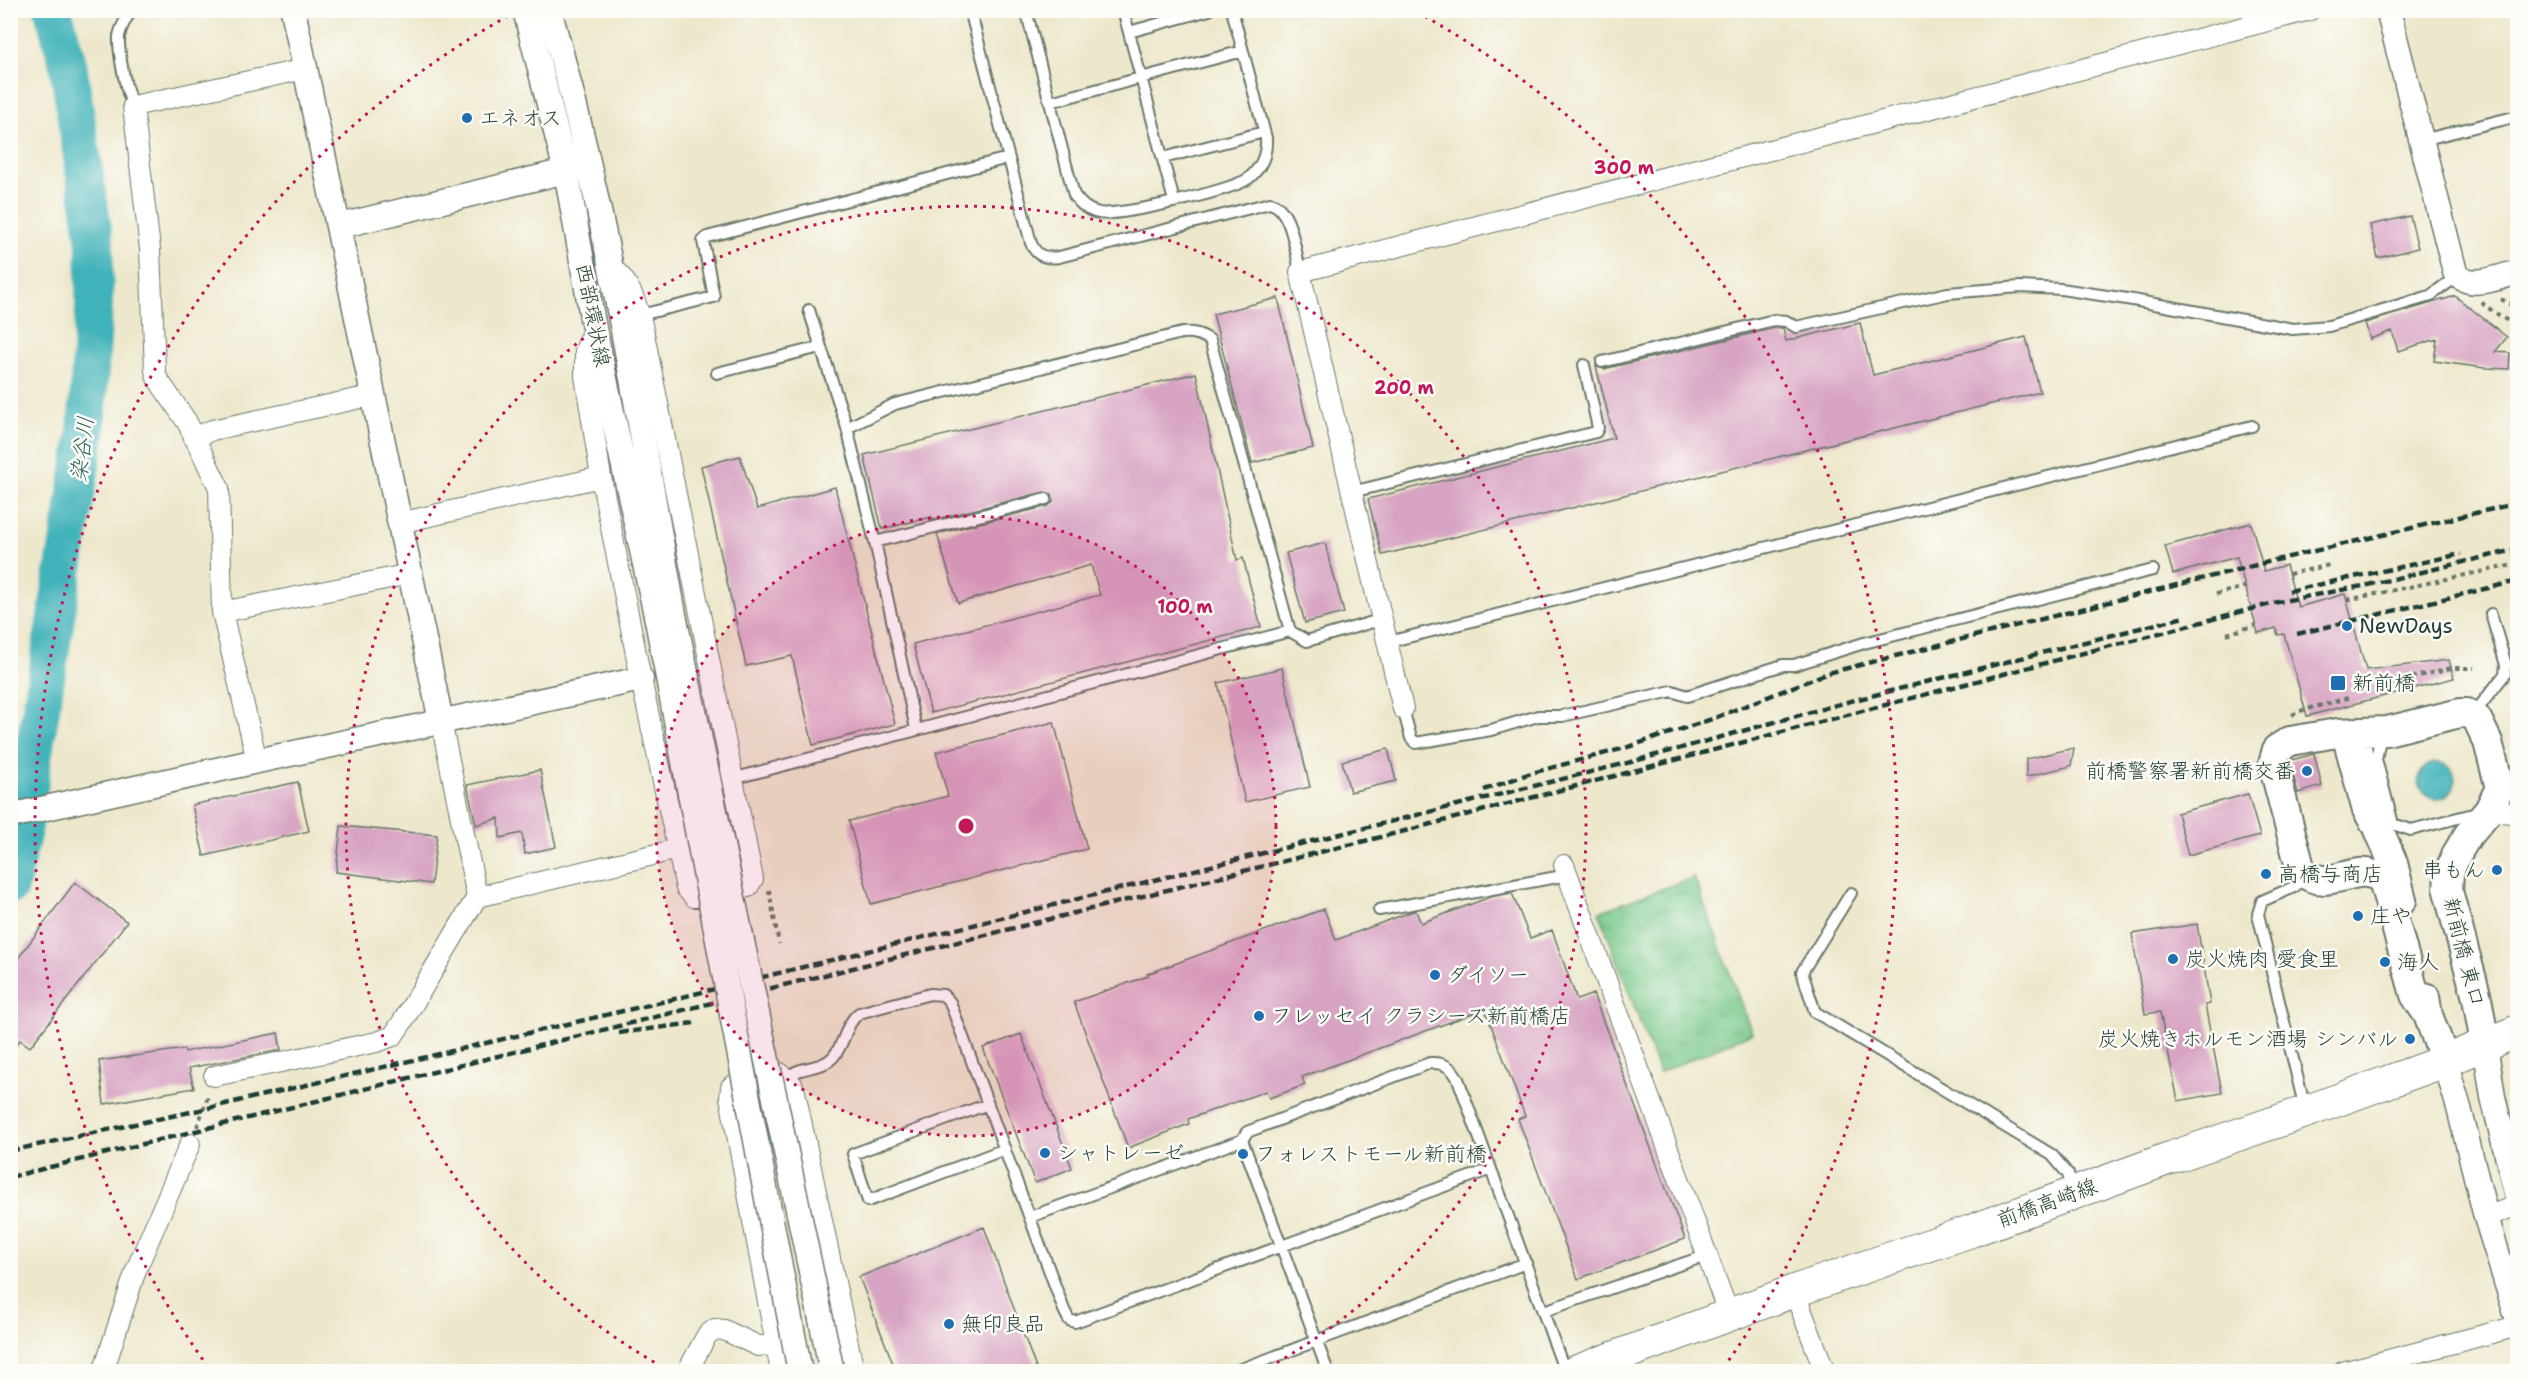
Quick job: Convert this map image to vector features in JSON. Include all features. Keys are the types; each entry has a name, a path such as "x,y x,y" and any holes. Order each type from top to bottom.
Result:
{"main road":[{"path":"2428,1015 2415,995 2383,880 2371,872 2363,872 2326,881 2305,874 2297,862 2275,774 2274,754 2283,744 2290,741 2345,732 2387,731 2453,714 2467,713 2473,716"},
{"name":"新前橋 東口","path":"2473,716 2485,733 2499,782 2499,793 2456,855 2449,873 2448,891 2486,1044"},
{"path":"2345,732 2373,818 2393,863 2428,1015 2445,1061"},
{"name":"前橋高崎線","path":"1575,1371 1794,1291 1971,1231 2305,1112 2445,1061 2517,1031"}],"street":[{"path":"214,1076 377,1042 393,1036 477,897 399,524 340,226 293,10"},
{"name":"西部環状線","path":"525,10 566,171 594,328 666,620"},
{"name":"西部環状線","path":"549,10 590,165 610,267 666,620"},
{"path":"1403,709 1300,272 2310,10"},
{"path":"2388,10 2456,272 2462,280 2473,282 2515,278"},
{"path":"257,760 222,612 219,488 194,438 155,370 150,249 133,106 305,69"},
{"path":"340,226 590,165"},
{"path":"594,328 585,351 584,364 601,477 686,888 694,897 748,887 752,884 753,879 640,315 625,280 610,267"},
{"path":"194,438 212,430 375,395"},
{"path":"399,524 601,477"},
{"path":"222,612 410,574"},
{"path":"666,620 800,1371"},
{"path":"666,620 832,1371"},
{"path":"10,816 257,760 641,679"},
{"path":"2489,810 2517,814"},
{"path":"477,897 678,849"},
{"path":"1566,870 1729,1315"},
{"path":"2486,1044 2493,1097 2517,1203 2486,1216"},
{"path":"2445,1061 2486,1216 2517,1320"},
{"path":"781,1371 730,1097 731,1087 739,1082 759,1075 780,1073 787,1078 795,1092 854,1371"},
{"path":"103,1371 136,1270 190,1144"},
{"path":"1794,1291 1825,1371"},
{"path":"2343,1371 2517,1326"},
{"path":"687,1371 707,1335 715,1329 724,1330 754,1345 776,1344"}],"lane":[{"path":"132,10 123,24 119,37 127,95 133,106"},
{"path":"970,10 1031,243 1036,252 1045,257 1059,257 1270,203 1279,206 1286,216 1300,272"},
{"path":"1026,10 1074,195 1086,208 1101,214 1113,214 1174,201 1242,183 1257,171 1266,155 1264,132 1232,10"},
{"path":"1123,10 1174,201"},
{"path":"1129,32 1209,10"},
{"path":"1050,102 1243,51"},
{"path":"2421,140 2517,116"},
{"path":"1162,158 1264,132"},
{"path":"640,315 714,297 703,241 707,237 1008,158"},
{"path":"1602,362 1774,320 1786,321 1796,327 1948,293 1992,288 2061,289 2127,298 2293,329 2311,329 2329,326 2430,296 2452,280 2462,280"},
{"path":"809,310 847,428 916,729"},
{"path":"847,428 895,404 1182,333 1193,332 1203,335 1210,340 1290,631 1307,641 1383,619"},
{"path":"717,373 820,347"},
{"path":"1352,492 1596,432 1598,428 1584,365"},
{"path":"1388,642 2252,426"},
{"path":"874,542 1046,499"},
{"path":"1403,709 1411,738 1416,743 1491,729 1538,716 1562,716 1672,691 1687,696 1783,665 1794,665 1864,643 2153,570"},
{"path":"2473,716 2505,674 2506,665 2491,614"},
{"path":"732,779 1290,631"},
{"path":"2387,731 2379,744 2376,759 2393,824 2411,830 2489,810"},
{"path":"1379,910 1566,870"},
{"path":"2305,874 2294,887 2262,901 2258,914 2305,1112"},
{"path":"1851,893 1802,972 1815,1012 2052,1155 2068,1174 2073,1194"},
{"path":"787,1078 794,1071 833,1057 853,1017 859,1013 930,994 939,994 950,1002 1064,1310 1069,1320 1075,1322 1491,1169"},
{"path":"1030,1217 1242,1140 1247,1132 1430,1063 1447,1065 1456,1074 1565,1371"},
{"path":"988,1104 853,1154 868,1201 1005,1149"},
{"path":"1242,1140 1328,1371"},
{"path":"1544,1311 1708,1255"},
{"path":"1233,1371 1526,1263"}],"path":[{"path":"2484,305 2517,328"},
{"path":"2347,600 2517,564"},
{"path":"2289,574 2330,565"},
{"path":"2216,594 2246,587"},
{"path":"2227,634 2256,625"},
{"path":"2385,684 2451,668 2474,668"},
{"path":"2300,711 2348,698"},
{"path":"190,1144 214,1076"}],"green space":[{"path":"1694,877 1752,1033 1659,1073 1599,912"}],"water":[{"path":"2437,763 2450,768 2455,781 2450,794 2437,799 2424,794 2419,781 2424,768"}],"building":[{"path":"2410,216 2418,248 2378,258 2370,225"},
{"path":"2455,296 2507,337 2495,352 2510,353 2509,369 2434,361 2437,339 2398,351 2392,331 2370,339 2365,323"},
{"path":"1278,298 1313,448 1252,463 1213,314"},
{"path":"1860,323 1873,375 2026,337 2040,392 1382,555 1368,499 1614,438 1596,366 1604,369 1775,328 1783,328 1786,341"},
{"path":"1196,373 1237,560 1243,558 1261,627 931,713 913,644 1100,595 1091,565 958,603 937,534 1048,506 1053,502 1052,494 1044,492 933,520 932,517 882,529 864,455"},
{"path":"740,456 757,509 835,487 895,724 813,745 792,656 746,666 701,466"},
{"path":"2251,523 2264,571 2286,565 2298,607 2345,594 2366,670 2449,660 2454,678 2307,716 2284,634 2278,635 2276,628 2258,633 2237,557 2173,574 2165,546"},
{"path":"1325,543 1344,613 1305,623 1286,553"},
{"path":"1282,668 1310,787 1245,802 1218,683"},
{"path":"1054,722 1087,849 871,904 849,821 948,796 936,752"},
{"path":"2074,748 2071,766 2026,777 2026,759"},
{"path":"1388,749 1396,781 1350,792 1342,761"},
{"path":"2314,754 2322,786 2298,793 2290,764 2291,760"},
{"path":"540,770 556,847 525,854 522,833 500,838 499,818 476,825 467,785"},
{"path":"298,782 309,831 204,856 192,805"},
{"path":"2248,794 2260,836 2188,855 2177,813"},
{"path":"341,826 437,835 431,884 336,872"},
{"path":"75,882 127,922 30,1047 20,1040 10,1052 10,969"},
{"path":"1512,893 1530,938 1552,930 1577,1000 1593,994 1685,1239 1578,1279 1518,1119 1525,1116 1485,1009 1302,1077 1305,1085 1269,1098 1266,1091 1188,1119 1189,1124 1128,1148 1074,1002 1324,909 1336,940 1413,911 1416,911 1421,923 1490,897"},
{"path":"2197,924 2210,1004 2205,1005 2222,1093 2178,1101 2160,1012 2145,1014 2132,934"},
{"path":"278,1033 281,1050 189,1068 194,1088 104,1104 99,1061 184,1049 185,1052"},
{"path":"1021,1034 1072,1168 1035,1183 983,1048"},
{"name":"無印良品","path":"984,1227 1037,1371 896,1371 859,1277"}],"waterway":[{"name":"染谷川","path":"10,886 24,826 86,434 94,306 95,243 68,64 53,10"}],"railway":[{"path":"1484,790 1528,774 1625,748 1712,719 1828,673 2276,560 2518,503"},
{"path":"10,1177 1401,832 2278,602 2368,585 2518,549"},
{"path":"2289,591 2461,554"},
{"path":"2297,634 2518,581"},
{"path":"10,1151 204,1109 670,1000 1631,762 1847,702 2184,617"},
{"path":"619,1033 694,1023"}],"place":[{"name":"エネオス","path":"467,118"},
{"name":"NewDays","path":"2347,626"},
{"name":"新前橋","path":"2338,683"},
{"name":"前橋警察署新前橋交番","path":"2307,771"},
{"name":"串もん","path":"2497,870"},
{"name":"高橋与商店","path":"2266,874"},
{"name":"庄や","path":"2358,916"},
{"name":"炭火焼肉 愛食里","path":"2173,959"},
{"name":"海人","path":"2385,962"},
{"name":"ダイソー","path":"1435,975"},
{"name":"フレッセイ クラシーズ新前橋店","path":"1259,1016"},
{"name":"炭火焼きホルモン酒場 シンバル","path":"2410,1039"},
{"name":"シャトレーゼ","path":"1045,1153"},
{"name":"フォレストモール新前橋","path":"1243,1154"},
{"name":"無印良品","path":"949,1324"}]}
